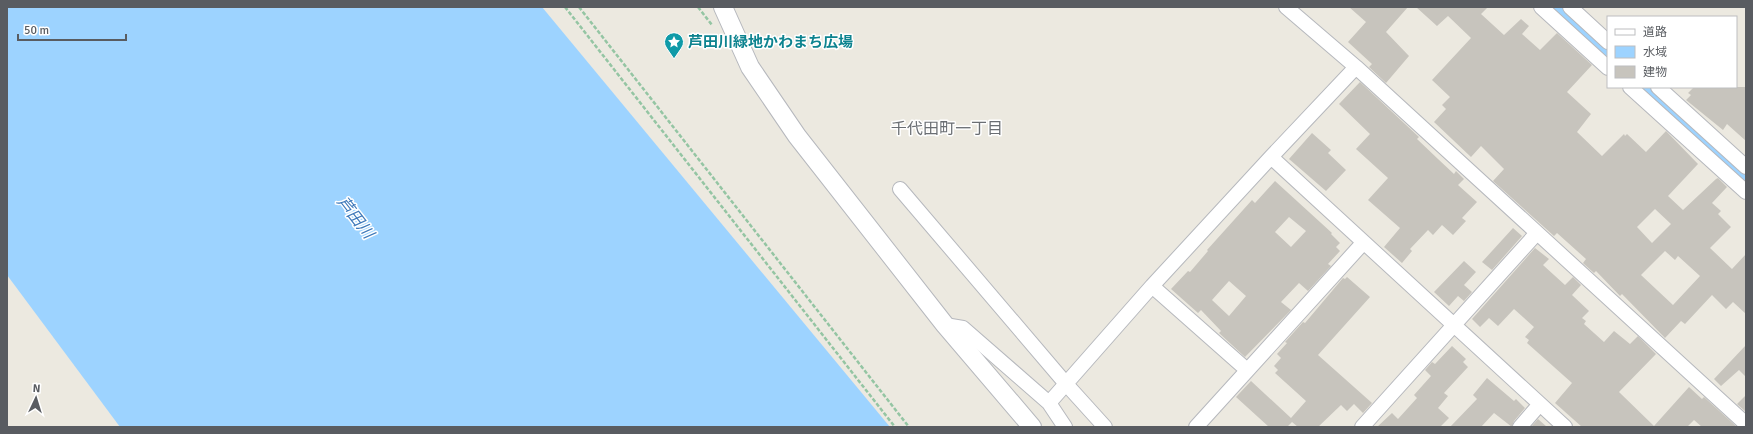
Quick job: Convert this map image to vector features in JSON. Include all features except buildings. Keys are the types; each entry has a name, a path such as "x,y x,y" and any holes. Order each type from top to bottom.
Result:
{"street":[{"path":"723,7 750,67 797,136 945,325 1032,427"},
{"path":"1286,7 1356,67 1536,234 1746,424"},
{"path":"1541,7 1607,67"},
{"path":"1570,7 1607,41"},
{"path":"1049,403 1067,385 1152,286 1270,157 1356,67"},
{"path":"1631,88 1746,192"},
{"path":"1659,88 1746,167"},
{"path":"1270,157 1565,427"},
{"path":"900,189 1067,385 1106,427"},
{"path":"1362,427 1536,234"},
{"path":"1196,427 1363,242"},
{"path":"1152,286 1247,370"},
{"path":"945,325 963,328 1049,403 1065,427"},
{"path":"1520,427 1540,404"}],"path":[{"path":"565,7 895,427"},
{"path":"579,7 909,427"}],"water":[{"name":"芦田川","path":"7,7 542,7 890,427 120,427 7,275"}],"waterway":[{"path":"1555,7 1607,53"},
{"path":"1645,88 1746,179"}],"place":[{"name":"芦田川緑地かわまち広場","path":"674,59"}],"district":[{"name":"千代田町一丁目","path":"947,128"}]}
